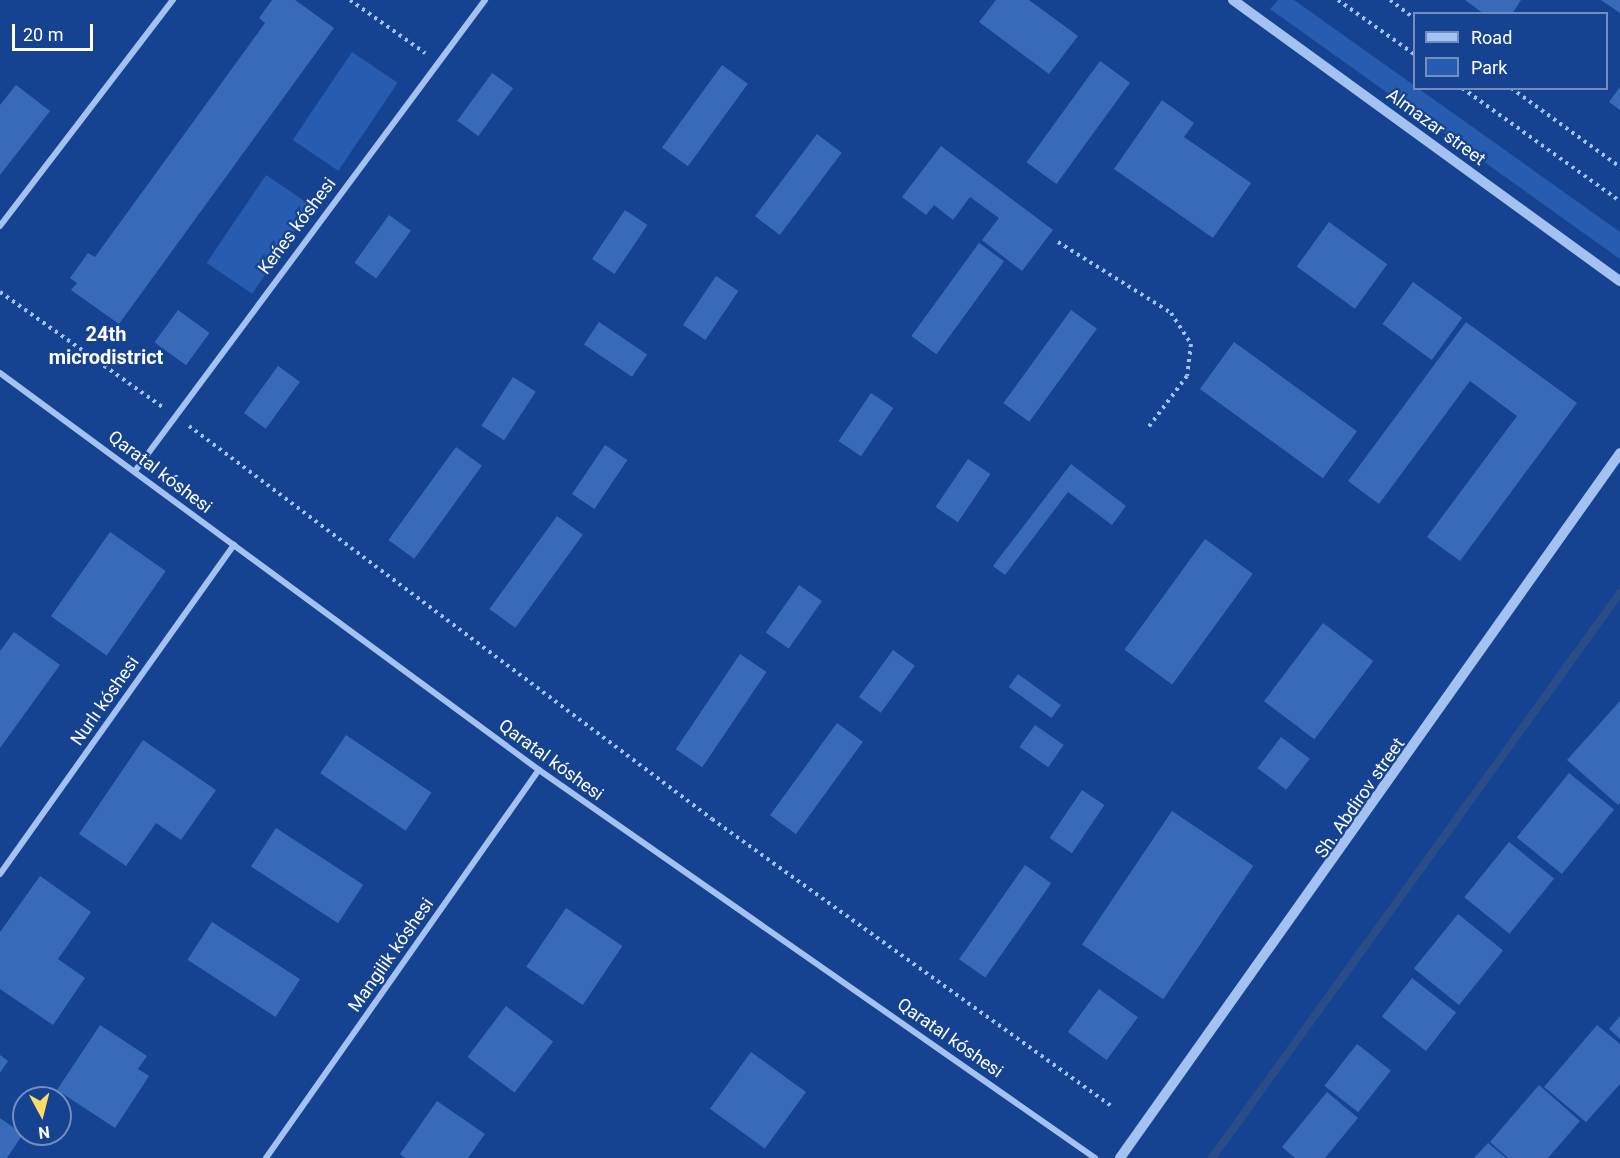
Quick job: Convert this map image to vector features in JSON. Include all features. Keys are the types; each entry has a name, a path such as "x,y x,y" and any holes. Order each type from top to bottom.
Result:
{"street":[{"path":"0,226 173,0"},
{"name":"Keńes kóshesi","path":"135,471 485,0"},
{"name":"Almazar street","path":"1233,0 1620,281"},
{"name":"Qaratal kóshesi","path":"0,373 539,770 1095,1158"},
{"name":"Sh. Abdirov street","path":"1120,1158 1620,453"},
{"name":"Nurlı kóshesi","path":"0,874 234,545"},
{"name":"Mangilik kóshesi","path":"266,1158 539,770"}],"path":[{"path":"350,0 438,63"},
{"path":"1338,0 1413,53"},
{"path":"1390,0 1413,17"},
{"path":"1465,90 1620,201"},
{"path":"1514,90 1620,167"},
{"path":"1058,242 1172,313 1191,344 1187,376 1147,429"},
{"path":"0,292 175,416 711,819 1111,1106"}],"green space":[{"path":"1278,0 1294,0 1413,85 1413,90 1420,90 1620,232 1620,259 1270,9"},
{"path":"352,52 398,83 338,171 293,140"},
{"path":"266,175 312,206 252,294 207,263"}],"building":[{"path":"272,0 295,0 334,28 119,324 71,290 77,283 70,278 88,253 95,257 265,23 259,18"},
{"path":"996,0 1029,0 1078,36 1049,74 979,22"},
{"path":"1465,0 1521,0 1513,12 1481,12"},
{"path":"1601,0 1620,0 1620,13"},
{"path":"1100,61 1130,83 1056,184 1027,162"},
{"path":"722,65 748,84 688,166 662,148"},
{"path":"492,73 513,88 478,136 457,121"},
{"path":"16,85 50,111 0,175 0,105"},
{"path":"1620,87 1620,110 1609,102"},
{"path":"1162,100 1194,123 1184,137 1251,183 1213,238 1114,169"},
{"path":"817,134 842,153 780,235 755,216"},
{"path":"941,146 1053,230 1022,271 982,240 999,218 970,197 953,220 934,205 926,215 902,197"},
{"path":"625,210 647,225 614,274 592,259"},
{"path":"389,215 411,231 376,279 354,263"},
{"path":"1329,222 1387,264 1355,309 1297,266"},
{"path":"979,243 1004,261 936,354 911,336"},
{"path":"716,276 738,291 705,340 683,325"},
{"path":"1413,282 1462,318 1432,360 1382,324"},
{"path":"178,310 210,333 186,365 154,342"},
{"path":"1071,310 1097,329 1029,422 1003,403"},
{"path":"599,322 647,354 632,377 584,344"},
{"path":"1466,322 1577,403 1460,561 1427,537 1517,416 1470,381 1379,504 1348,481"},
{"path":"1234,342 1357,431 1323,478 1200,389"},
{"path":"278,366 300,382 266,429 244,413"},
{"path":"513,377 536,392 504,440 481,426"},
{"path":"871,393 893,408 861,456 839,441"},
{"path":"605,445 627,460 594,509 572,494"},
{"path":"456,447 482,466 414,559 388,540"},
{"path":"968,459 990,474 958,522 936,507"},
{"path":"1071,464 1126,506 1112,525 1068,492 1005,575 993,566"},
{"path":"557,516 583,535 515,628 489,609"},
{"path":"110,532 166,571 107,655 51,616"},
{"path":"1205,539 1253,574 1172,685 1124,650"},
{"path":"799,585 822,601 789,649 766,633"},
{"path":"1323,623 1373,661 1314,739 1264,701"},
{"path":"14,632 60,665 0,748 0,651"},
{"path":"893,650 915,666 881,713 859,697"},
{"path":"740,654 767,672 702,767 676,749"},
{"path":"1018,674 1061,705 1051,718 1009,687"},
{"path":"1620,701 1620,802 1618,805 1567,760"},
{"path":"837,723 863,742 796,834 770,815"},
{"path":"1035,725 1064,745 1048,767 1020,747"},
{"path":"346,735 431,793 406,831 320,773"},
{"path":"1281,737 1310,759 1286,790 1258,768"},
{"path":"143,740 216,790 181,840 156,823 126,866 79,834"},
{"path":"1569,773 1614,810 1562,874 1517,838"},
{"path":"1082,790 1104,805 1072,853 1050,838"},
{"path":"1172,811 1253,866 1163,999 1082,944"},
{"path":"276,828 363,885 338,923 251,867"},
{"path":"1509,842 1554,879 1509,934 1464,897"},
{"path":"1025,865 1051,883 985,978 959,959"},
{"path":"40,876 91,912 58,959 85,978 53,1025 0,989 0,932"},
{"path":"566,908 622,946 583,1005 526,967"},
{"path":"1458,914 1503,951 1459,1005 1414,968"},
{"path":"212,922 300,979 276,1017 187,960"},
{"path":"1412,978 1456,1012 1426,1051 1382,1017"},
{"path":"1099,989 1138,1017 1107,1060 1068,1032"},
{"path":"506,1006 553,1042 515,1093 467,1057"},
{"path":"1620,1016 1620,1039 1609,1029"},
{"path":"100,1025 147,1056 138,1069 149,1076 115,1128 72,1100 72,1086 60,1086"},
{"path":"1597,1025 1620,1044 1620,1084 1586,1122 1544,1087"},
{"path":"1357,1044 1391,1070 1358,1112 1324,1086"},
{"path":"751,1052 806,1092 765,1149 710,1109"},
{"path":"0,1055 8,1061 0,1073"},
{"path":"1539,1085 1580,1121 1548,1158 1508,1158 1490,1142"},
{"path":"1327,1092 1358,1118 1325,1158 1295,1158 1282,1147"},
{"path":"437,1101 485,1134 468,1158 405,1158 400,1154"},
{"path":"0,1118 12,1126 12,1146 15,1146 7,1158 0,1158"},
{"path":"1488,1143 1506,1158 1474,1158"}],"waterway":[{"path":"1212,1158 1620,593"}],"district":[{"name":"24th microdistrict","path":"106,346"}]}
